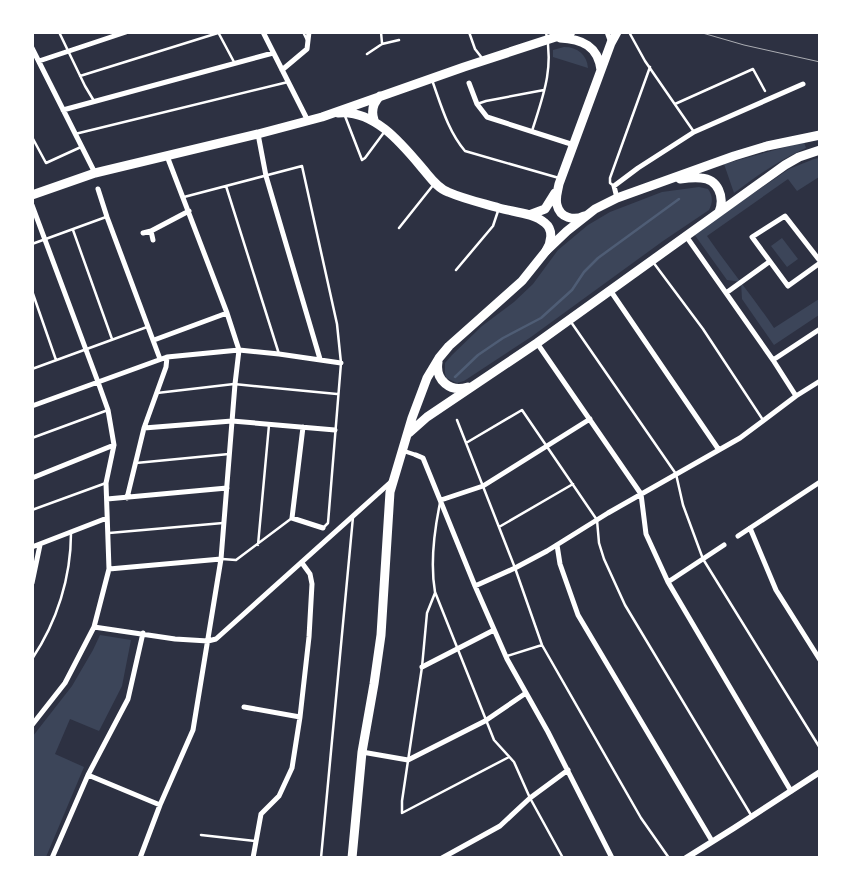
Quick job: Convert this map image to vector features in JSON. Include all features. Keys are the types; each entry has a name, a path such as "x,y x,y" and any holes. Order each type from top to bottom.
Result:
{"main road":[{"path":"322,117 550,37 571,32"},
{"path":"528,216 545,209 560,181 611,43 617,32"},
{"path":"550,37 578,40 588,45 596,53 601,70"},
{"path":"374,120 374,105 381,95"},
{"path":"32,195 95,173 344,112 360,114 374,120 410,153 442,190 545,222 550,229 550,243 546,251"},
{"path":"560,181 556,202 560,212 569,218 577,219 617,198 662,181 767,146 820,134"},
{"path":"409,433 427,417 537,343 785,165 820,150"},
{"path":"662,181 693,178 708,179 716,185 721,194 721,204 718,212"},
{"path":"352,858 362,752 380,642 388,505 392,481 419,400 427,378 439,358 461,335 522,281 546,251 584,216"},
{"path":"439,358 438,372 444,383 456,389 471,386"}],"street":[{"path":"39,61 126,32"},
{"path":"263,32 308,121"},
{"path":"282,70 307,49 309,32"},
{"path":"607,32 611,43"},
{"path":"32,48 95,173"},
{"path":"63,110 273,52"},
{"path":"469,83 478,104 487,116 574,146"},
{"path":"617,198 614,186 694,132 802,84"},
{"path":"258,134 266,176 320,359"},
{"path":"140,858 160,805 193,730 221,559 239,350 227,313 167,156"},
{"path":"98,189 160,359"},
{"path":"32,205 108,410 114,445 106,483 109,569 94,627 65,683 32,725"},
{"path":"143,233 151,231 189,211"},
{"path":"785,216 820,262 788,286 769,262 752,237 785,216"},
{"path":"151,231 153,240"},
{"path":"686,236 796,396"},
{"path":"726,293 769,262"},
{"path":"610,290 719,450"},
{"path":"154,340 227,313"},
{"path":"773,360 820,329"},
{"path":"537,343 641,494 646,534 668,582 791,792"},
{"path":"32,406 167,356 239,350 340,363"},
{"path":"127,498 144,428 166,367 167,356"},
{"path":"475,586 516,568 740,438 820,380"},
{"path":"441,500 483,486 590,419"},
{"path":"144,428 232,421 335,430"},
{"path":"303,427 292,518 322,528"},
{"path":"32,478 114,445"},
{"path":"402,451 423,458 505,656 568,770 611,857"},
{"path":"94,627 175,639 208,641 216,639 392,481"},
{"path":"738,536 820,482"},
{"path":"107,499 227,488"},
{"path":"32,547 107,518"},
{"path":"750,528 776,590 820,660"},
{"path":"32,582 40,545"},
{"path":"557,545 560,564 578,615 712,841"},
{"path":"668,582 724,545"},
{"path":"109,569 221,559"},
{"path":"253,858 260,814 279,796 292,768 310,637 312,584 310,574 302,563"},
{"path":"422,667 494,630"},
{"path":"52,858 88,775 128,699 143,634"},
{"path":"362,752 408,760 485,721 526,693"},
{"path":"244,707 300,717"},
{"path":"442,858 500,826 530,798 568,770"},
{"path":"686,858 820,772"},
{"path":"88,775 160,805"}],"lane":[{"path":"59,32 94,101"},
{"path":"303,32 308,42"},
{"path":"381,32 382,44"},
{"path":"469,32 475,49 485,60"},
{"path":"629,32 674,104 694,132"},
{"path":"80,76 218,33 234,63"},
{"path":"532,131 548,76 550,37"},
{"path":"367,54 382,44 399,40"},
{"path":"614,186 610,182 610,178 650,67"},
{"path":"674,104 753,69 765,91"},
{"path":"431,78 447,121 457,142 465,151 560,181"},
{"path":"75,134 288,82"},
{"path":"478,104 544,90"},
{"path":"344,112 362,160 386,130"},
{"path":"32,136 46,164 81,146"},
{"path":"183,197 302,166 337,324 340,363 328,523 322,528"},
{"path":"399,228 435,182"},
{"path":"226,186 279,354"},
{"path":"456,270 493,226 498,208"},
{"path":"32,244 107,217"},
{"path":"73,230 112,339"},
{"path":"652,260 702,329 763,420"},
{"path":"32,291 56,360"},
{"path":"569,319 676,474 683,505 703,559 820,748"},
{"path":"32,368 148,326"},
{"path":"157,393 235,384 337,394"},
{"path":"32,438 108,410"},
{"path":"466,443 522,410 597,520 599,543 604,559 625,605 752,817"},
{"path":"456,420 516,568 542,644 641,818 669,858"},
{"path":"258,545 269,424"},
{"path":"136,464 229,454"},
{"path":"32,510 106,483"},
{"path":"499,527 573,484"},
{"path":"441,500 434,530 433,578 435,592 494,740 514,762 530,798 563,858"},
{"path":"321,858 353,516"},
{"path":"221,559 236,560 292,518"},
{"path":"108,533 224,522"},
{"path":"32,659 51,624 64,588 71,550 71,532"},
{"path":"435,592 427,613 422,667 402,801 402,813 509,757"},
{"path":"505,656 542,644"},
{"path":"201,835 255,841"}],"shaded area":[{"path":"564,47 574,48 581,53 586,59 588,68 553,57 553,50"},
{"path":"804,142 806,148 769,168 734,193 724,164"},
{"path":"819,158 819,177 797,191 788,179 707,236 741,282 727,280 694,234 789,169"},
{"path":"699,187 708,189 711,194 712,202 709,210 531,337 464,381 457,383 446,378 445,363 452,355 482,326 514,302 533,284 558,250 588,225 610,212 662,192"},
{"path":"782,238 798,259 787,267 771,246"},
{"path":"741,283 774,328 819,299 819,315 774,345 742,299"},
{"path":"100,635 131,640 122,686 99,731 70,719 55,754 84,767 46,857 33,857 33,736 72,686"}],"waterway":[{"path":"455,377 478,355 503,338 541,318 572,290 584,272 598,258 679,199"}],"tram line":[{"path":"699,32 744,45 820,62"}]}
